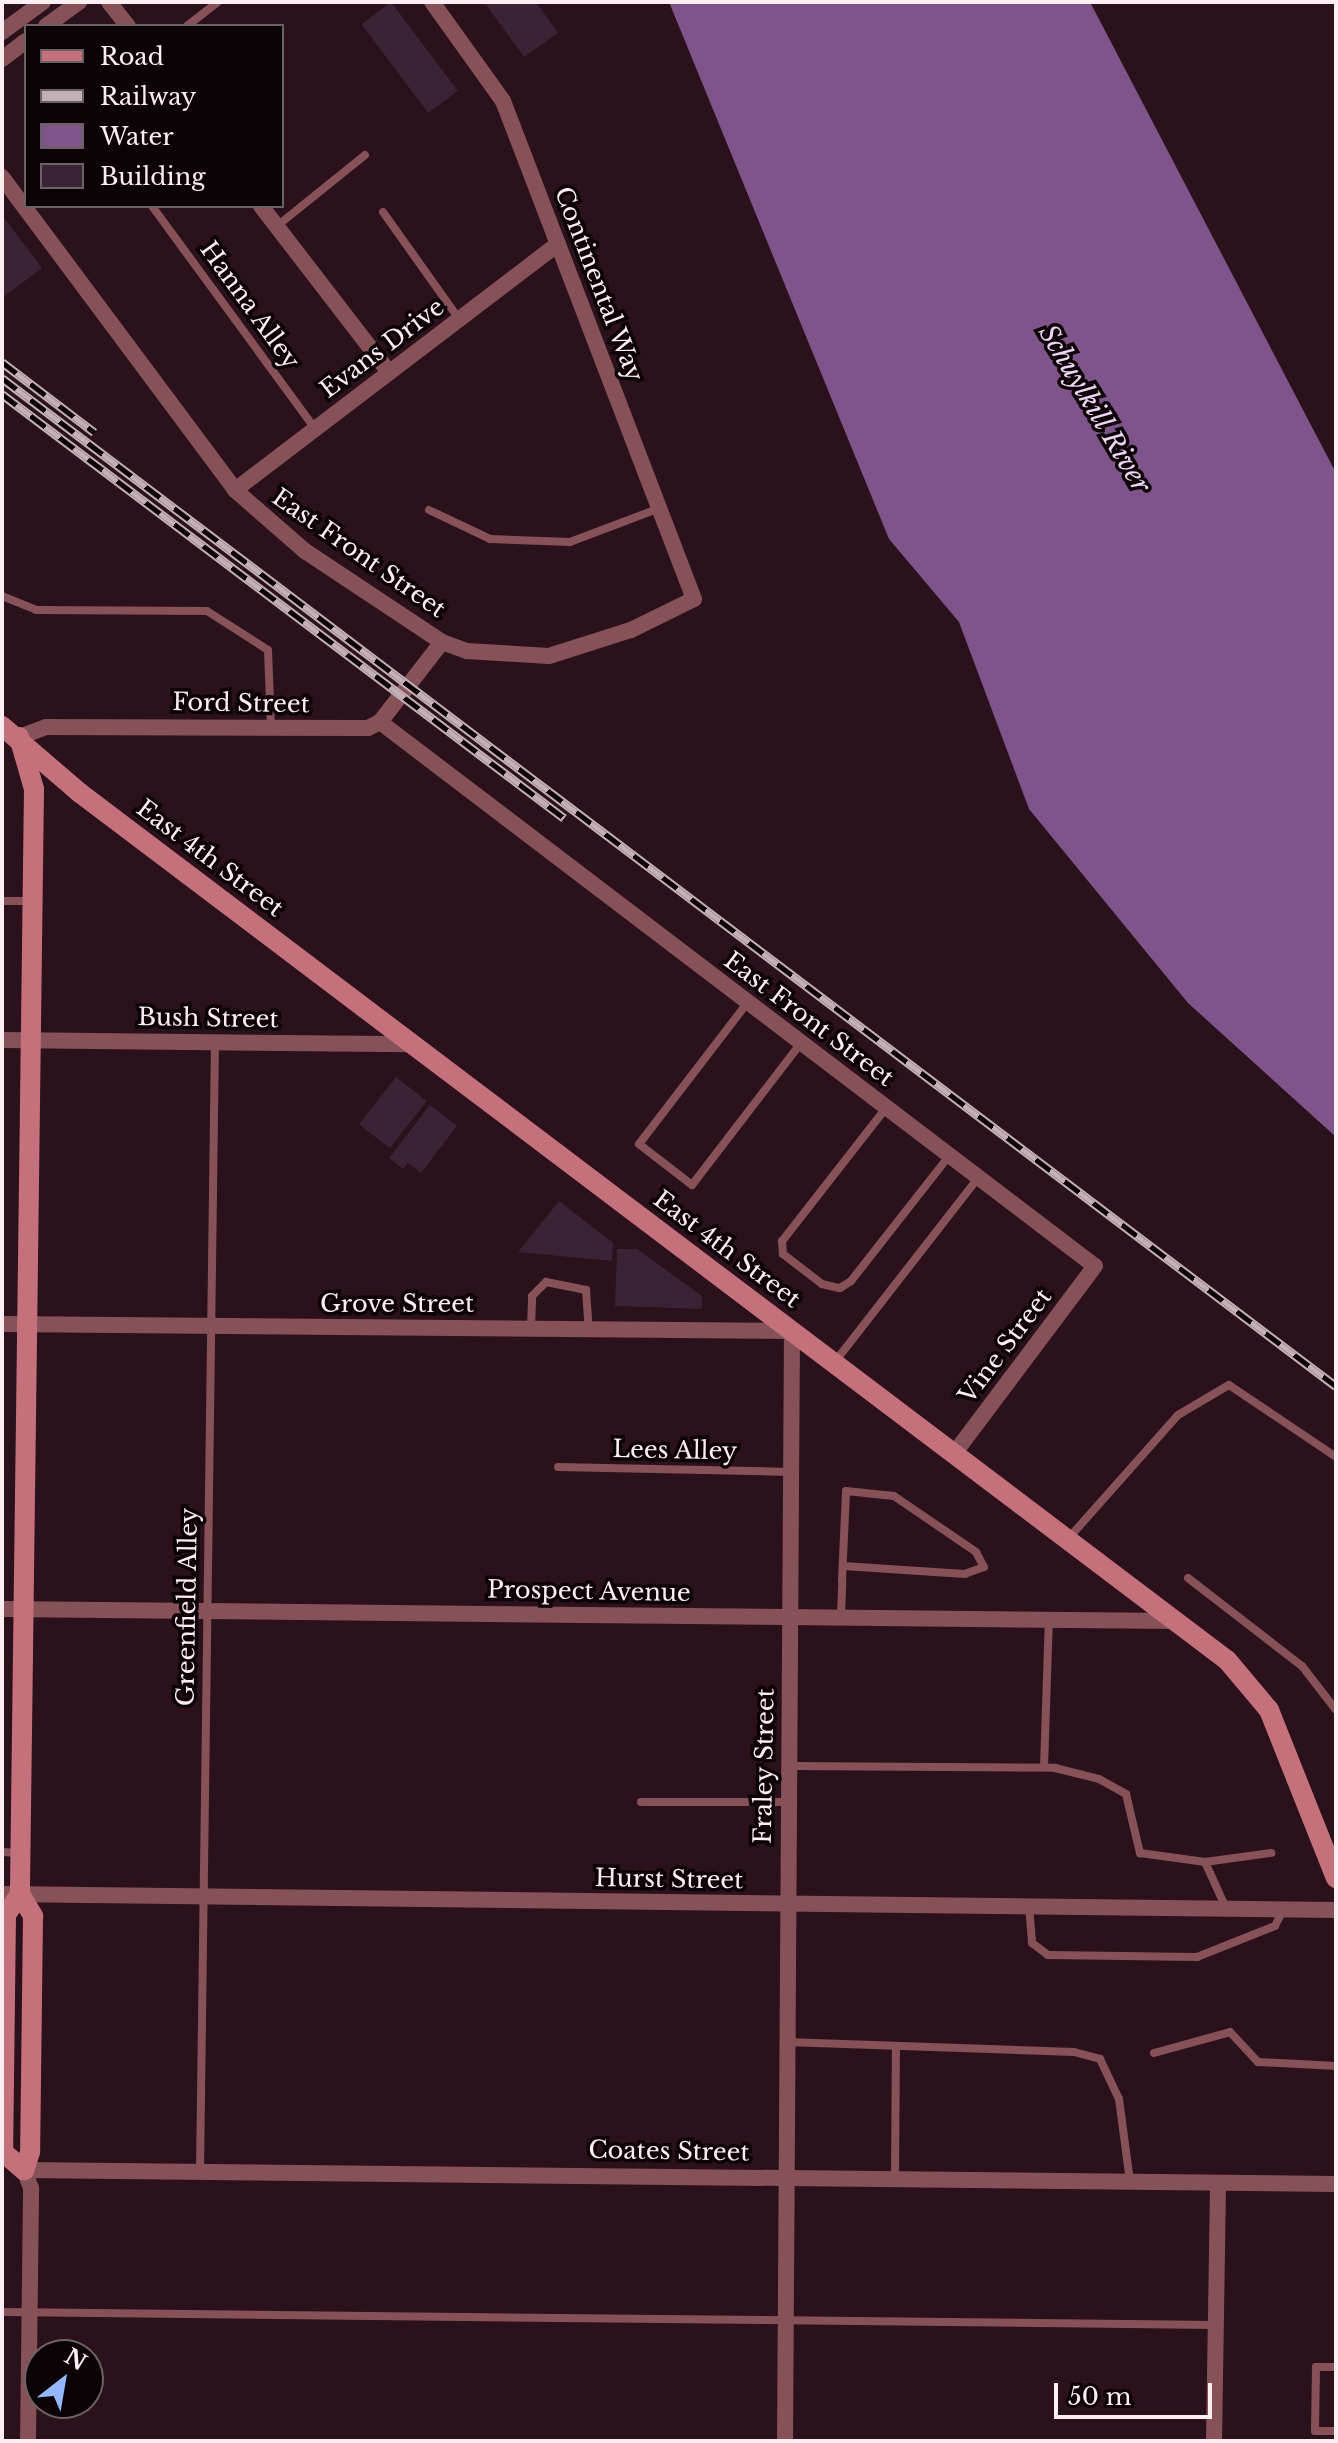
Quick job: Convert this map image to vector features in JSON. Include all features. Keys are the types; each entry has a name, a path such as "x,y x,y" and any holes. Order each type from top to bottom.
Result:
{"main road":[{"path":"8,733 34,789 23,1609 11,1853 11,1894 33,1916 30,2152 24,2170"},
{"name":"East 4th Street","path":"8,733 80,793 1176,1621 1257,1690 1336,1878"},
{"name":"Coates Street","path":"2,2170 24,2170"}],"street":[{"path":"2,32 43,2"},
{"path":"49,24 79,2"},
{"path":"109,2 126,24"},
{"name":"Continental Way","path":"432,2 503,101 694,599"},
{"path":"2,59 24,42"},
{"name":"East Front Street","path":"2,177 24,207"},
{"name":"East Front Street","path":"25,208 235,490 305,551 442,642 492,655 549,656 631,630 694,599"},
{"path":"263,208 389,372"},
{"name":"Evans Drive","path":"235,490 558,244"},
{"path":"380,722 442,642"},
{"name":"East Front Street","path":"380,722 1095,1266"},
{"name":"Ford Street","path":"8,733 46,727 357,730 380,722"},
{"name":"Bush Street","path":"2,1040 413,1044"},
{"name":"Vine Street","path":"954,1454 1095,1266"},
{"name":"Grove Street","path":"2,1324 792,1331"},
{"name":"Fraley Street","path":"785,2441 785,2042 792,1331"},
{"name":"Prospect Avenue","path":"2,1609 1176,1621"},
{"name":"Hurst Street","path":"11,1894 1336,1910"},
{"path":"24,2170 31,2188 28,2441"},
{"name":"Coates Street","path":"24,2170 1336,2184"},
{"path":"1214,2441 1218,2183"}],"lane":[{"path":"190,24 218,2"},
{"path":"277,227 365,155"},
{"name":"Hanna Alley","path":"153,208 315,429"},
{"path":"383,212 459,319"},
{"path":"429,510 490,539 570,542 660,508"},
{"path":"2,596 36,610 207,611 268,650 271,730"},
{"path":"2,901 32,901"},
{"path":"748,1002 639,1144 692,1185 801,1043"},
{"name":"Greenfield Alley","path":"200,2172 215,1042"},
{"path":"886,1108 782,1241 783,1254 813,1277 831,1288 851,1281 949,1156"},
{"path":"834,1363 978,1178"},
{"path":"531,1329 532,1296 546,1282 586,1290 589,1330"},
{"path":"1067,1540 1178,1415 1229,1385 1336,1457"},
{"name":"Lees Alley","path":"558,1467 791,1472"},
{"path":"841,1618 843,1566 846,1491 894,1496 976,1552 984,1567 965,1574 843,1566"},
{"path":"1188,1578 1302,1666 1336,1710"},
{"path":"1044,1767 1049,1620"},
{"path":"788,1766 1044,1767 1099,1779 1126,1794 1140,1853 1205,1862 1271,1853"},
{"path":"641,1802 788,1802"},
{"path":"1205,1862 1226,1909"},
{"path":"1029,1907 1032,1943 1048,1955 1197,1957 1275,1926 1283,1910"},
{"path":"1154,2053 1230,2032 1258,2062 1336,2066"},
{"path":"785,2042 1074,2052 1100,2059 1119,2099 1130,2182"},
{"path":"895,2179 896,2047"},
{"path":"2,2312 1216,2325"},
{"path":"1336,2367 1316,2367 1315,2431 1336,2431"}],"water":[{"name":"Schuylkill River","path":"669,2 1090,2 1336,473 1336,1137 1188,1003 1029,809 959,622 889,539"}],"building":[{"path":"391,2 458,91 428,113 361,24"},
{"path":"484,2 536,2 558,33 524,57"},
{"path":"2,215 42,268 2,298"},
{"path":"396,1077 427,1101 390,1148 359,1124"},
{"path":"430,1105 457,1126 421,1173 408,1163 403,1169 389,1158"},
{"path":"559,1201 613,1243 612,1261 518,1252"},
{"path":"617,1249 637,1249 702,1296 702,1309 615,1306"}],"railway":[{"path":"2,362 94,432"},
{"path":"2,378 1336,1386"},
{"path":"2,394 564,818"}]}
